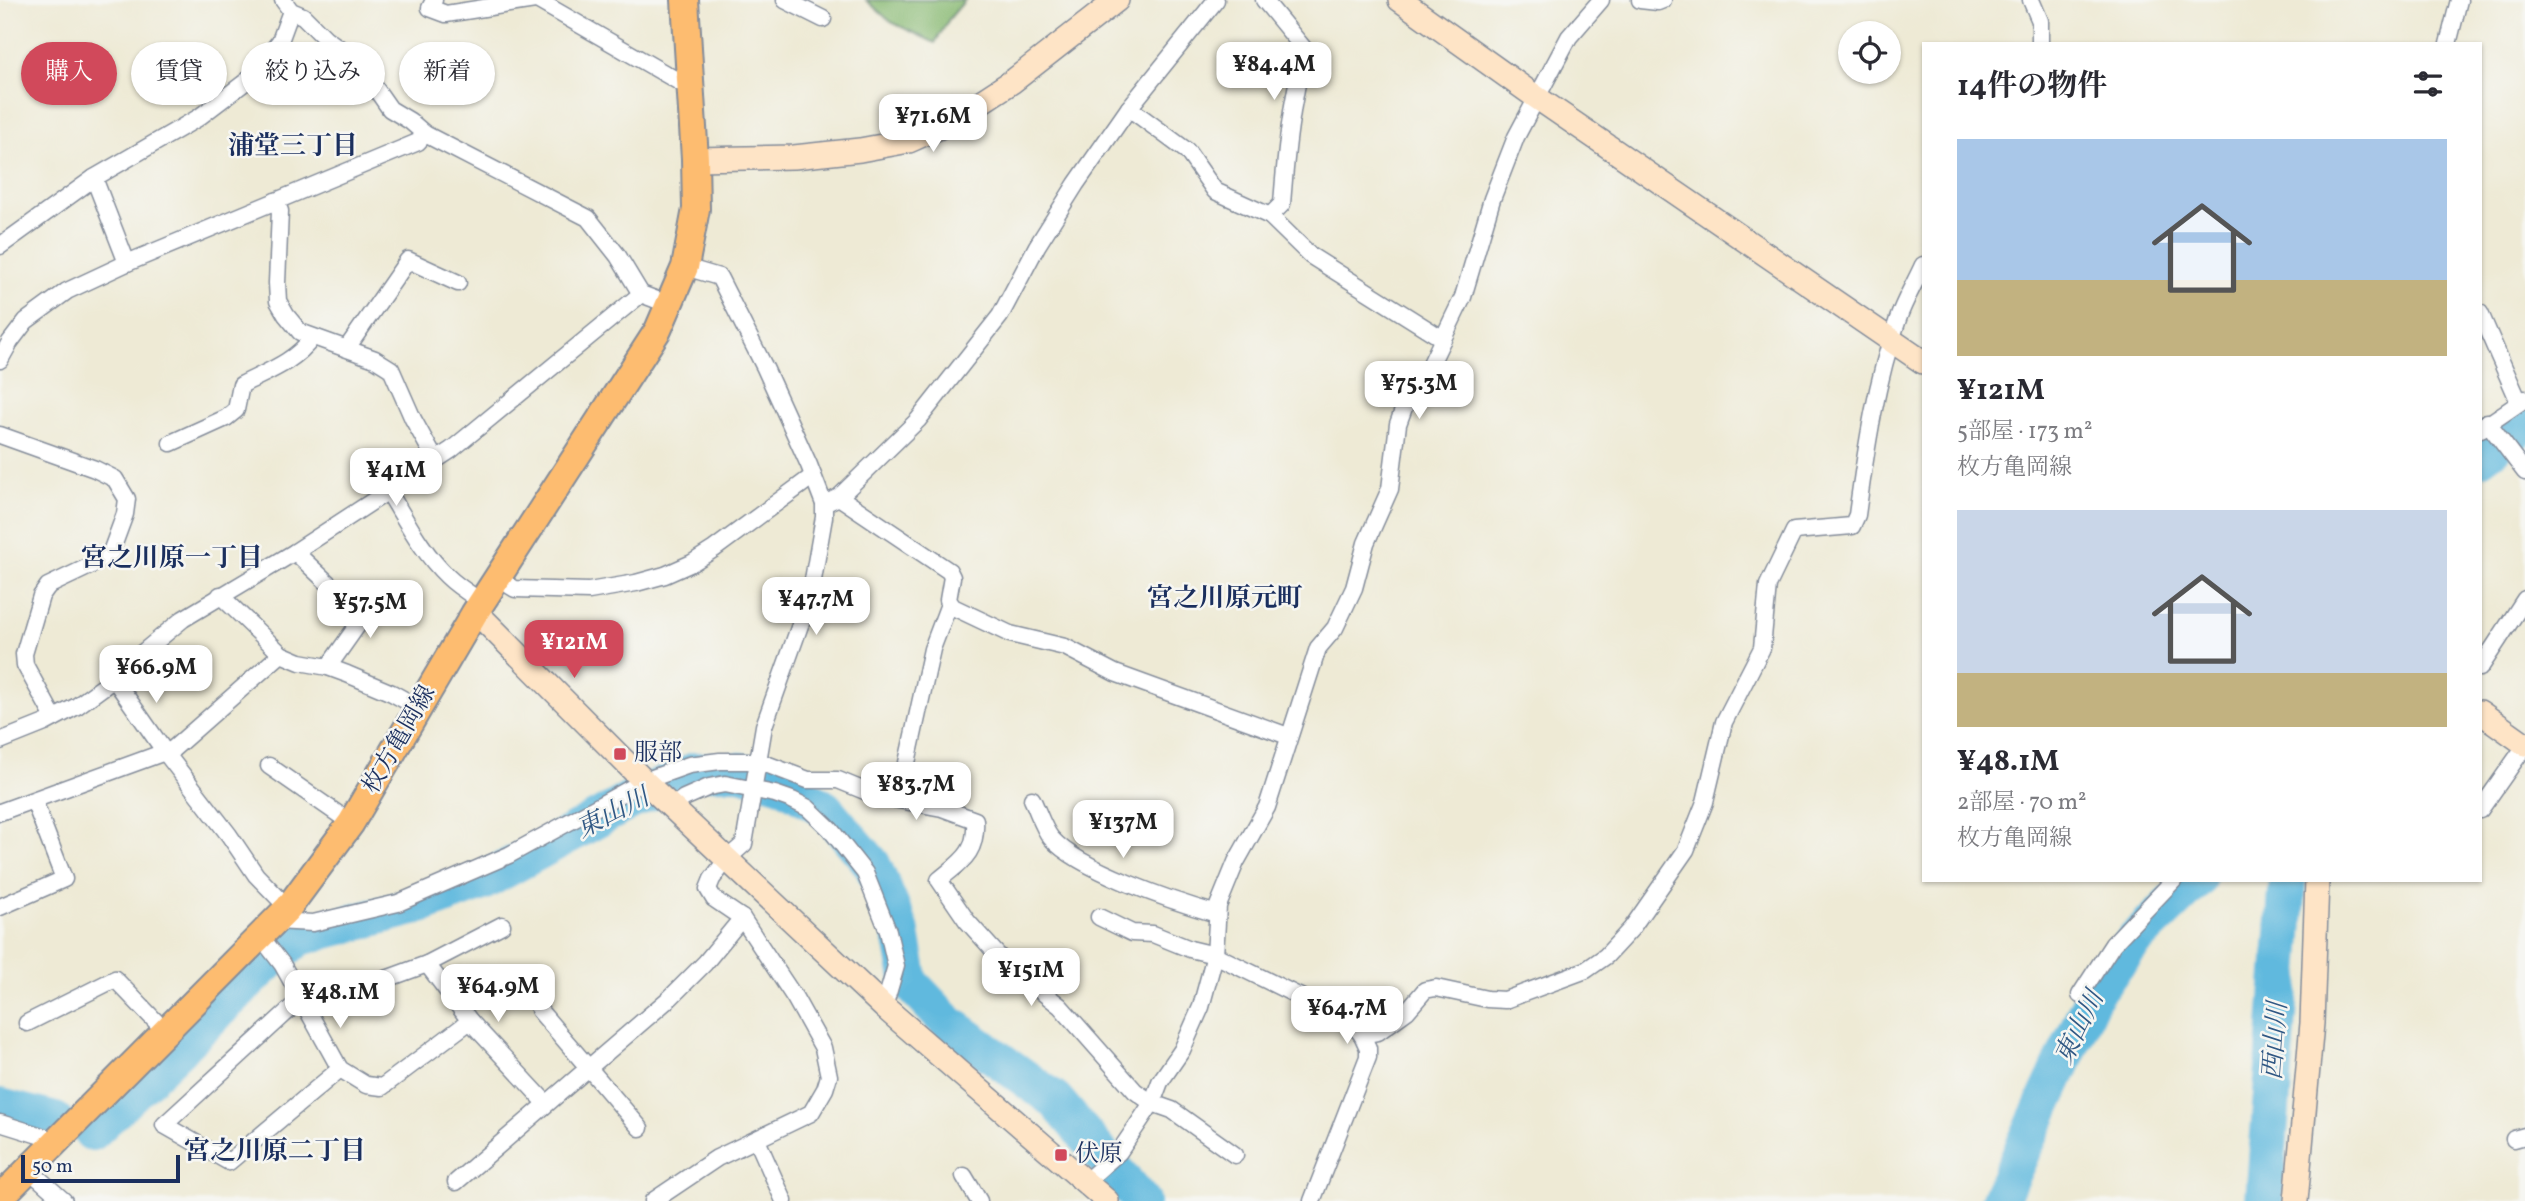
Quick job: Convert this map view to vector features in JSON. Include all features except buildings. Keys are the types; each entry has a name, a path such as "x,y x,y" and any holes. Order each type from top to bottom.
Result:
{"main road":[{"name":"枚方亀岡線","path":"0,1198 165,1031 274,929 351,823 478,608 659,330 685,268 696,209 685,0"}],"street":[{"path":"434,0 430,8 446,14 536,0 690,88"},
{"path":"785,0 823,19"},
{"path":"695,159 794,157 860,150 909,141 947,124 1013,81 1116,0"},
{"path":"824,504 839,497 918,420 1000,316 1037,246 1076,184 1129,108 1216,0"},
{"path":"1264,0 1305,50 1293,93 1282,204 1270,216"},
{"path":"1401,0 1536,97 1922,361"},
{"path":"1092,1176 1113,1158 1152,1102 1160,1082 1182,1050 1201,1007 1215,955 1217,914 1236,862 1267,807 1318,648 1335,628 1354,588 1366,543 1390,489 1398,424 1406,402 1427,372 1463,297 1492,199 1516,137 1569,37 1601,0"},
{"path":"1640,0 1663,0"},
{"path":"2032,0 2040,21 2040,42"},
{"path":"2448,42 2459,0"},
{"path":"3,238 94,178 198,118 248,80 280,41 287,6 355,59 390,109 425,134 588,218 604,235 641,294 670,305"},
{"path":"1129,108 1186,151 1215,191 1270,216 1311,256 1443,339"},
{"path":"0,360 26,321 67,291 418,142 425,134"},
{"path":"94,178 128,263"},
{"path":"275,201 280,211 278,301 300,332 375,359 391,369 435,459"},
{"path":"347,348 408,260 458,283"},
{"path":"1362,1035 1378,1032 1407,1011 1426,990 1436,988 1487,999 1506,1000 1586,970 1606,956 1630,929 1686,850 1704,802 1724,722 1762,648 1768,585 1794,531 1852,526 1857,514 1871,425 1891,341 1922,267"},
{"path":"653,1201 717,1158 811,1113 829,1076 828,1063 812,1026 742,918 715,899 708,889 727,859 744,844 764,726 810,597 821,544 824,504 765,368 719,277 685,268"},
{"path":"0,741 77,706 114,679 183,619 295,552 452,450 641,294"},
{"path":"2482,317 2522,401 2487,427 2525,472"},
{"path":"171,443 226,418 236,410 241,385 287,362 306,347 312,338"},
{"path":"1,438 95,469 115,479 127,499 125,514 111,552 90,566 48,586 41,596 24,654 25,665 54,718"},
{"path":"497,578 515,589 589,591 665,575 714,549 813,476"},
{"path":"388,491 415,536 433,560 478,608 485,621 643,781 884,1007 1092,1176 1107,1201"},
{"path":"839,497 950,571 952,577 949,604 932,649 899,799"},
{"path":"295,552 364,617"},
{"path":"328,667 381,592"},
{"path":"220,595 281,654 300,662 328,667 392,693 419,708"},
{"path":"2482,665 2525,599"},
{"path":"949,604 1010,634 1065,647 1115,673 1288,736"},
{"path":"0,812 173,749 281,654"},
{"path":"114,679 256,875 274,929 282,964 340,1069 366,1084 382,1087 470,1021"},
{"path":"2482,713 2523,738 2482,807"},
{"path":"274,929 313,923 398,903 509,855 643,781 689,765 720,761 758,763 808,780 838,780 877,796 942,808 975,820 976,836 971,851 939,880 967,921 1004,962 1060,1006 1105,1060 1135,1090 1152,1102 1172,1110 1235,1155"},
{"path":"269,766 351,823"},
{"path":"668,803 709,787 725,784 775,794 808,808 830,829 865,873 888,931 896,966 884,1007"},
{"path":"1032,799 1051,838 1081,861 1183,904 1217,914"},
{"path":"0,907 64,879 34,801"},
{"path":"2080,995 2113,944 2173,882"},
{"path":"2296,1201 2312,1023 2317,882"},
{"path":"1099,917 1132,933 1153,934 1190,949 1215,955 1331,1012 1354,1025 1362,1035 1368,1048 1368,1057 1312,1201"},
{"path":"456,1182 680,989 742,918"},
{"path":"340,1069 229,1162 164,1125 304,1004 427,964 502,925"},
{"path":"427,964 470,1021 546,1103"},
{"path":"27,1023 115,979 165,1031"},
{"path":"539,1010 640,1128"},
{"path":"0,1123 45,1137 54,1143"},
{"path":"757,1140 784,1201"},
{"path":"28,1169 64,1201"},
{"path":"964,1176 979,1201"}],"green space":[{"path":"866,0 965,0 949,19 935,43 891,22"}],"waterway":[{"name":"西山川","path":"2482,455 2525,423"},
{"name":"東山川","path":"92,1132 275,956 300,937 421,905 482,882 630,801 695,771 740,771 782,783 825,809 872,864 900,928 910,983 948,1023 1055,1100 1141,1201"},
{"name":"東山川","path":"1999,1201 2095,992 2136,939 2195,882"},
{"name":"西山川","path":"2264,1201 2288,882"},
{"name":"東山川","path":"0,1107 55,1121"}],"place":[{"name":"服部","path":"620,754"},
{"name":"伏原","path":"1061,1155"}],"district":[{"name":"浦堂三丁目","path":"293,147"},
{"name":"宮之川原一丁目","path":"172,559"},
{"name":"宮之川原元町","path":"1225,599"},
{"name":"宮之川原二丁目","path":"275,1152"}]}
